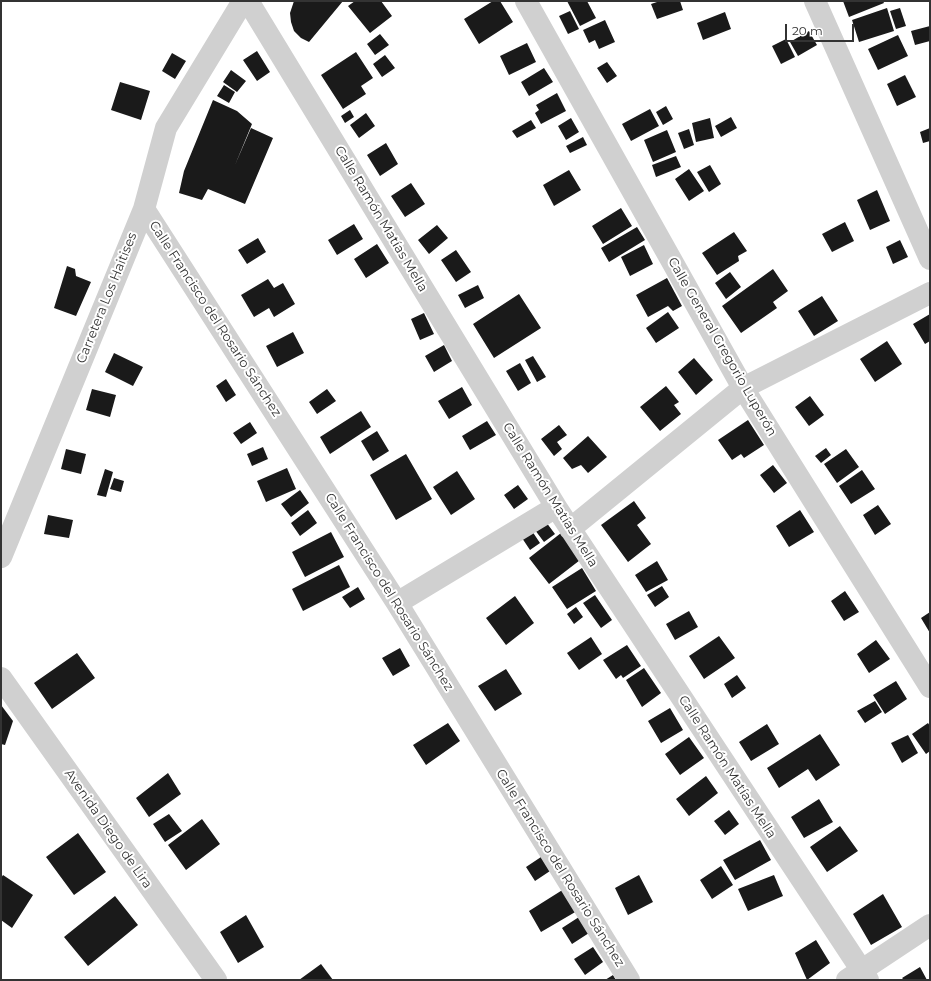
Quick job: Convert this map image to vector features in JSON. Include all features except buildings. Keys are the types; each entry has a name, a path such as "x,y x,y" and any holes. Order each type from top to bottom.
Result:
{"street":[{"name":"Carretera Los Haitises","path":"1,558 144,209 166,128 243,1"},
{"name":"Calle Ramón Matías Mella","path":"248,1 556,507 859,977"},
{"name":"Calle General Gregorio Luperón","path":"526,1 743,388 930,687"},
{"path":"815,1 930,259"},
{"name":"Calle Francisco del Rosario Sánchez","path":"144,209 397,603 629,980"},
{"path":"570,529 743,388 930,293"},
{"path":"397,603 556,507"},
{"name":"Avenida Diego de Lira","path":"1,678 216,980"},
{"path":"859,977 930,925"}]}
